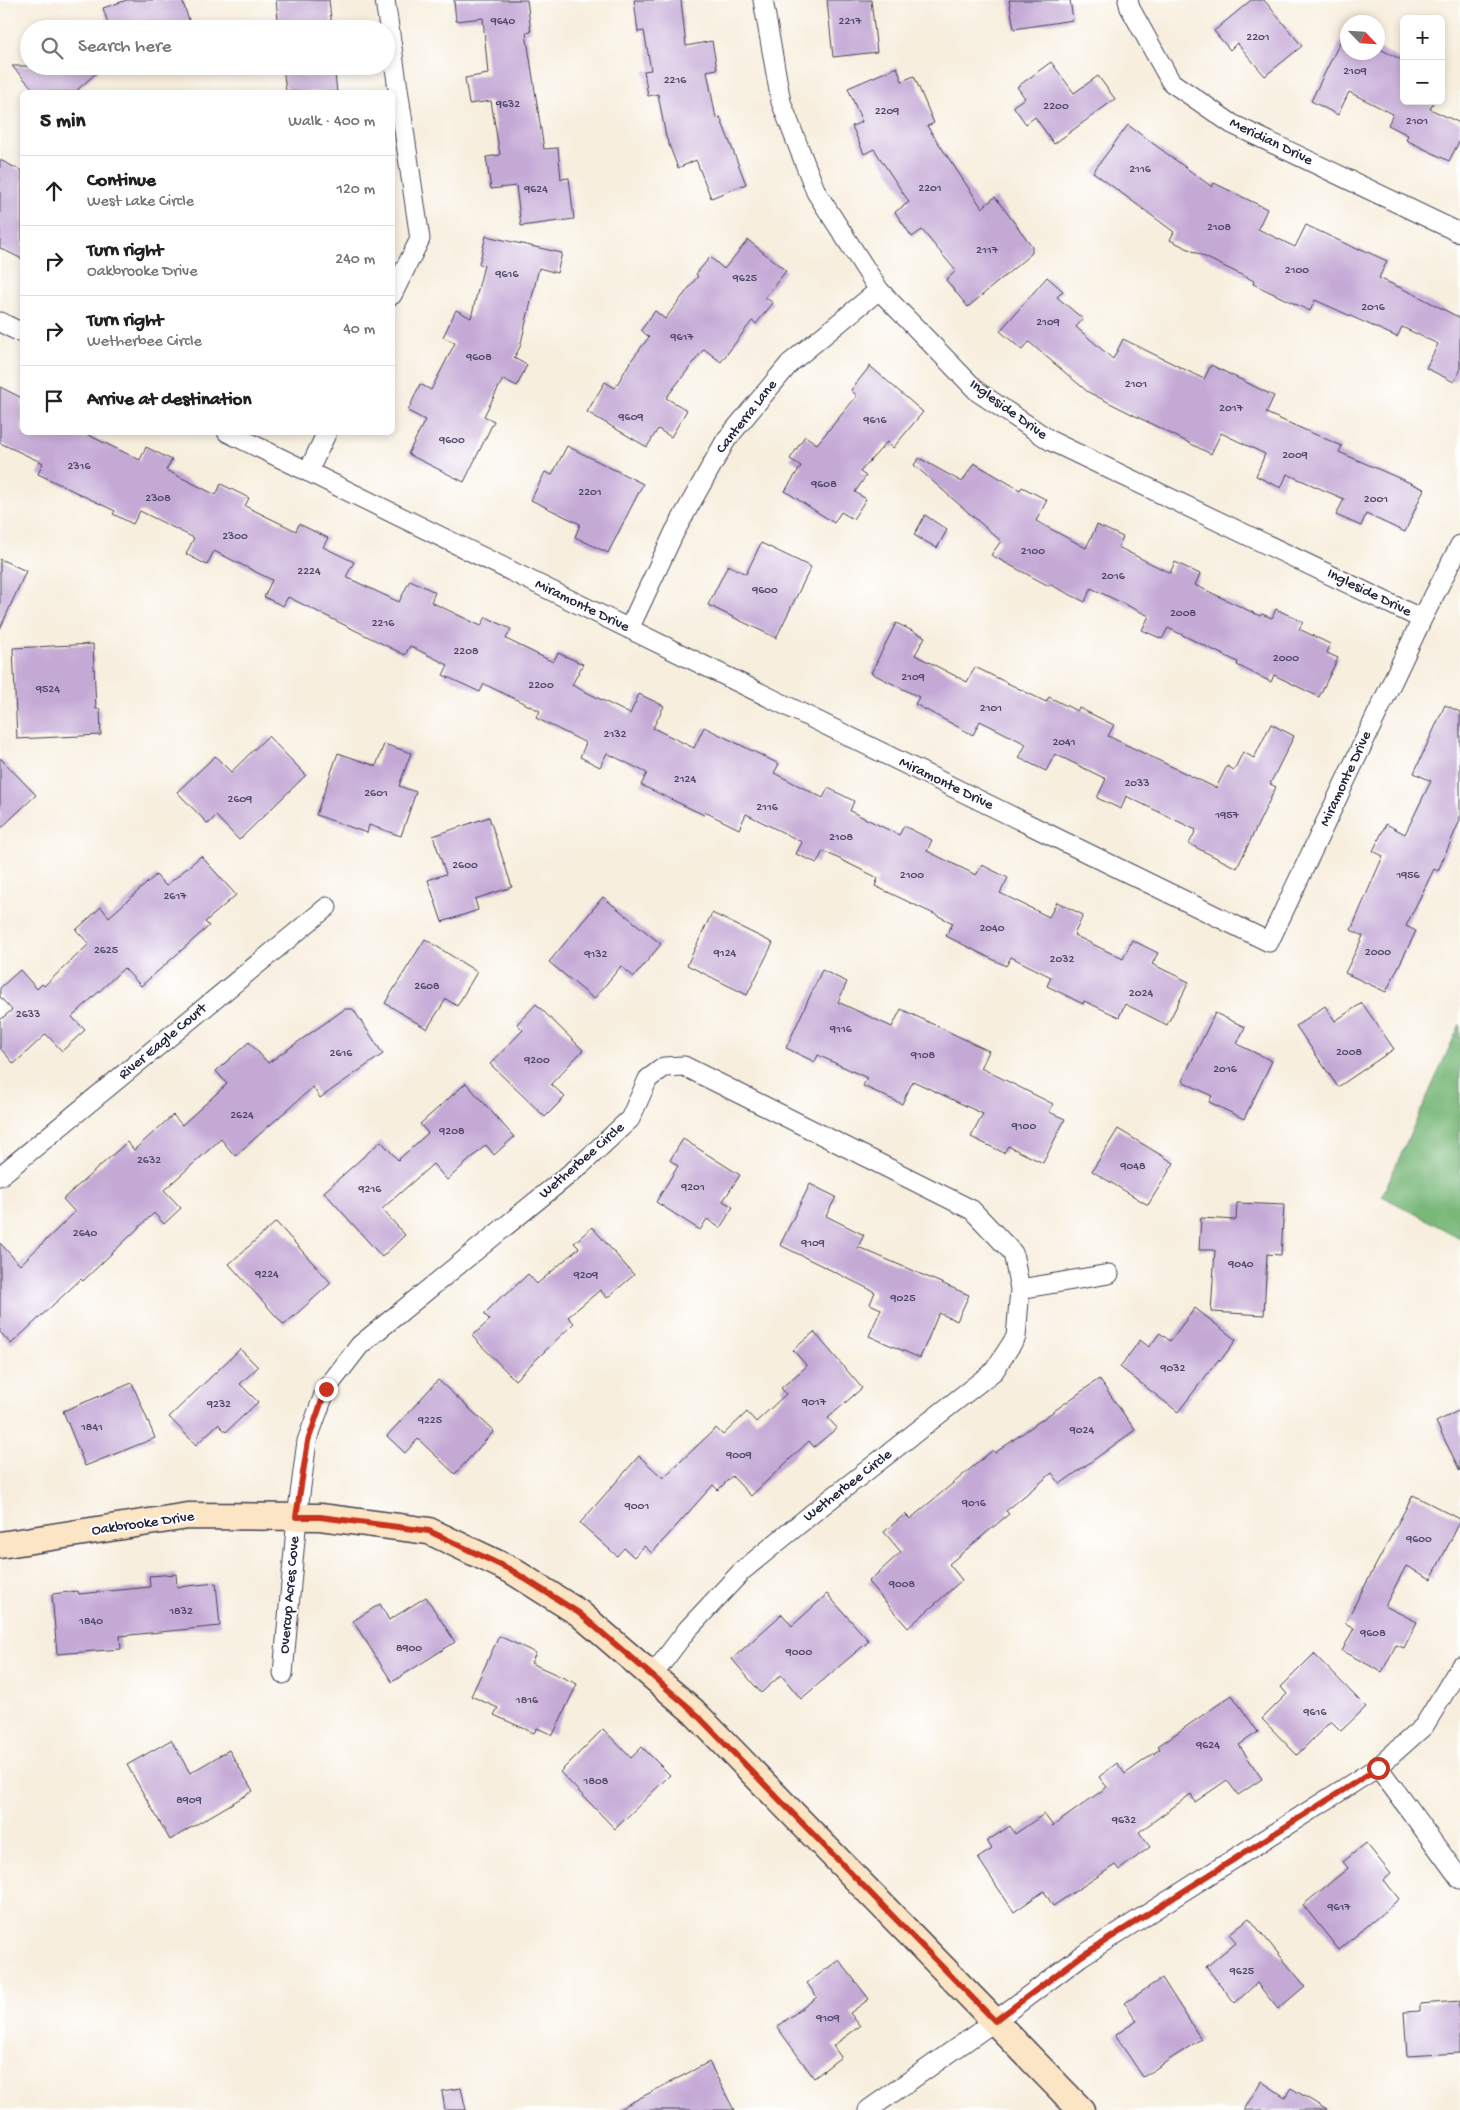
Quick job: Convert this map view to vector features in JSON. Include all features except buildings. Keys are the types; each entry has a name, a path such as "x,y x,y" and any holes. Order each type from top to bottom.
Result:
{"street":[{"path":"385,0 388,20"},
{"name":"Ingleside Drive","path":"763,0 781,102 816,192 879,290 978,392 1051,441 1422,619"},
{"name":"Meridian Drive","path":"1128,0 1130,8 1171,82 1232,124 1460,233"},
{"path":"395,68 420,238 395,289"},
{"name":"Canterra Lane","path":"629,629 675,530 726,440 790,363 879,290"},
{"path":"0,322 20,331"},
{"name":"Miramonte Drive","path":"233,435 1269,942 1422,619 1460,545"},
{"path":"308,472 326,435"},
{"name":"River Eagle Court","path":"0,1176 326,907"},
{"name":"Wetherbee Circle","path":"296,1517 308,1441 326,1389 360,1345 583,1163 630,1119 648,1079 664,1067 684,1066 972,1210 1012,1253 1020,1289 1016,1337 994,1371 742,1571 687,1630 652,1676"},
{"path":"1020,1289 1109,1274"},
{"name":"Oakbrooke Drive","path":"0,1545 188,1516 320,1517 429,1531 511,1570 579,1613 693,1711 1081,2110"},
{"name":"Overcup Acres Cove","path":"283,1674 296,1517"},
{"path":"868,2110 995,2021 1080,1957 1378,1768 1424,1726 1460,1667"},
{"path":"1378,1768 1460,1879"}],"green space":[{"path":"1460,1024 1460,1238 1382,1196"}],"route":[{"path":"326,1389 308,1441 296,1517 320,1517 429,1531 511,1570 579,1613 693,1711 995,2021 1080,1957 1378,1768"}]}
